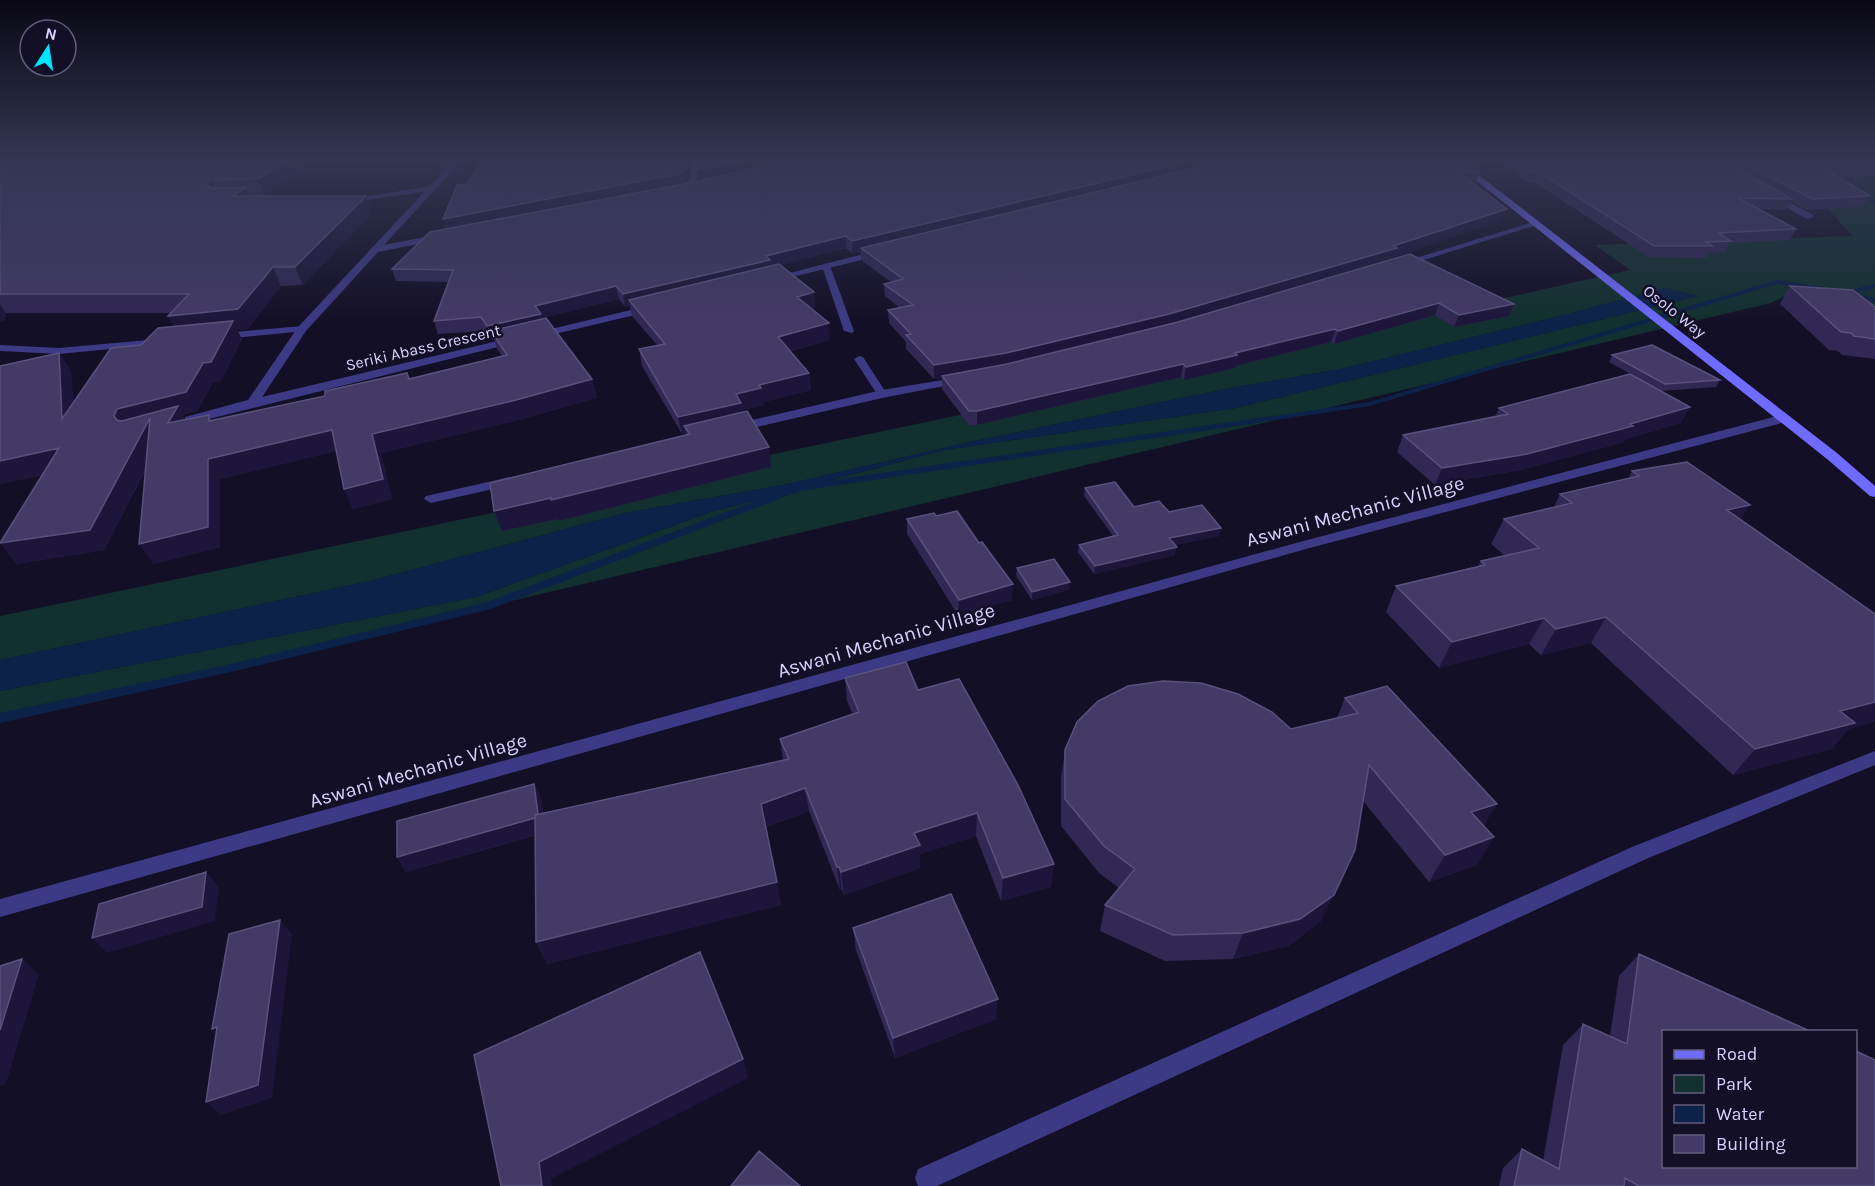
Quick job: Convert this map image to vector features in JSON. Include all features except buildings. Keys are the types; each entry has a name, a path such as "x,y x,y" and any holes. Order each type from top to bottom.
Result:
{"main road":[{"name":"Osolo Way","path":"1522,213 1785,418 1875,493"}],"street":[{"path":"252,403 302,329 409,213"},
{"path":"1805,213 1810,216"},
{"path":"1382,269 1536,224"},
{"path":"375,250 445,236"},
{"path":"757,282 891,249"},
{"name":"Seriki Abass Crescent","path":"177,423 665,304"},
{"path":"720,431 882,394 972,378"},
{"name":"Aswani Mechanic Village","path":"0,908 1301,546 1785,418"},
{"path":"431,499 524,477"},
{"path":"927,1178 1639,853 1875,759"}],"lane":[{"path":"826,266 849,331"},
{"path":"210,337 302,329"},
{"path":"0,348 59,351 165,341"},
{"path":"859,359 882,394"}],"green space":[{"path":"1832,213 1875,213 1875,305 1785,296 1771,303 0,722 0,691 476,597 711,512 944,450 1236,408 1698,296 1665,288 1341,369 1220,390 970,442 788,484 625,513 370,581 0,660 0,616 1289,346 1630,270 1595,245 1853,236"}],"water":[{"path":"1665,288 1699,296 1236,408 944,450 711,512 476,597 0,691 0,660 370,581 625,513 788,484 970,442 1220,390 1341,369"}],"waterway":[{"path":"0,718 231,668 487,606 798,488 1370,404 1777,282 1822,289"},
{"path":"1849,292 1875,286"},
{"path":"1849,294 1875,300"}]}
